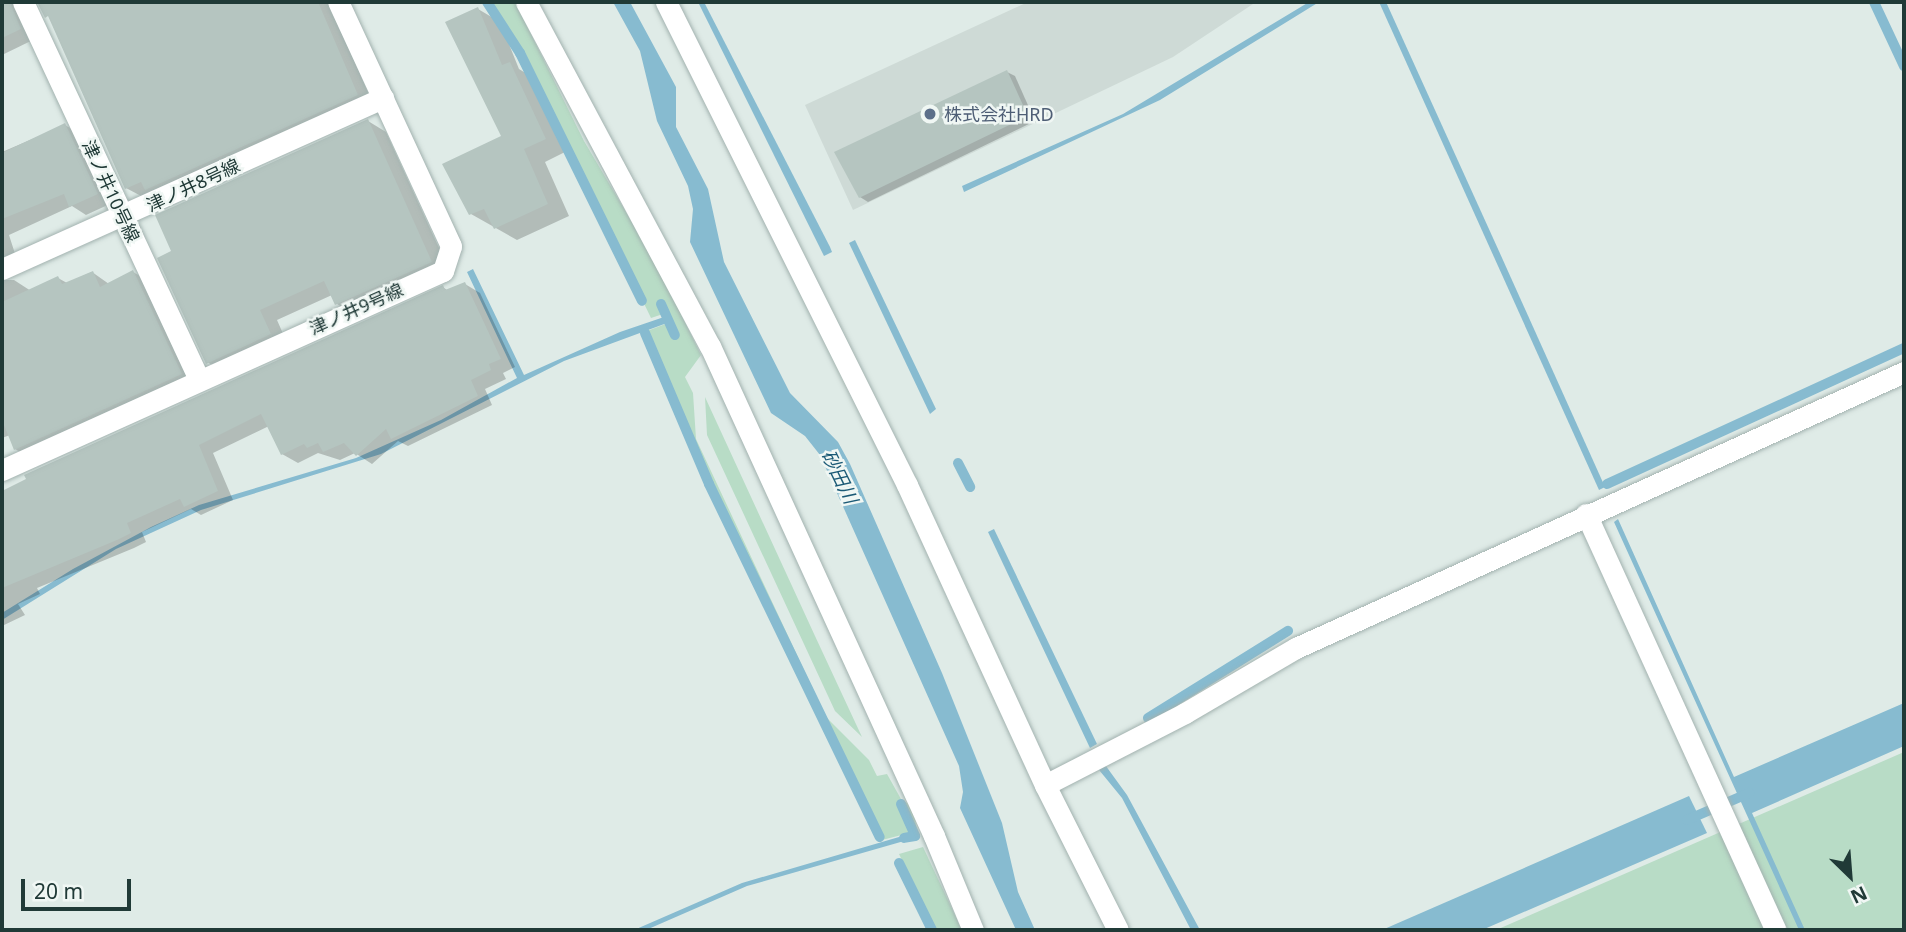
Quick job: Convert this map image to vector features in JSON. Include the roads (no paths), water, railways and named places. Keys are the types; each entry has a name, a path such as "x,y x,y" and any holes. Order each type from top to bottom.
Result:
{"street":[{"name":"津ノ井10号線","path":"23,2 199,380"},
{"name":"津ノ井9号線","path":"2,470 443,271 451,246 338,2"},
{"path":"526,2 710,346 929,824 973,930"},
{"path":"666,2 907,485 1045,785 1118,930"},
{"name":"津ノ井8号線","path":"2,269 123,217 383,98"},
{"path":"1045,785 1185,713 1296,648 1586,514 1904,372"},
{"path":"1586,514 1776,930"}],"water":[{"name":"砂田川","path":"613,2 630,2 676,87 676,127 708,189 724,262 790,393 838,442 850,464 942,673 1002,823 1018,892 1035,930 1016,930 960,808 963,792 959,766 820,455 805,436 771,413 690,242 693,209 688,186 657,121 640,51"},
{"path":"698,2 704,2 832,252 824,256"},
{"path":"1309,2 1319,2 1160,100 964,192 962,186 1123,114"},
{"path":"1379,2 1386,2 1498,249 1605,487 1599,490"},
{"path":"855,240 936,409 930,414 849,243"},
{"path":"473,269 524,375 620,332 664,317 667,323 564,361 381,454 201,510 116,549 2,620 2,613 73,569 151,527 199,505 356,458 441,420 517,378 467,272"},
{"path":"1618,519 1734,777 1904,703 1904,746 1752,813 1805,930 1799,930 1614,522"},
{"path":"994,529 1097,744 1090,748 988,532"},
{"path":"1103,762 1127,795 1200,930 1191,930 1122,798 1095,765"},
{"path":"1689,796 1707,833 1482,930 1382,930"},
{"path":"916,832 918,837 747,886 646,930 634,930 742,883"}],"waterway":[{"path":"487,2 520,53 642,301"},
{"path":"1874,2 1904,66"},
{"path":"661,304 675,335"},
{"path":"645,333 709,484 880,837"},
{"path":"1607,484 1904,348"},
{"path":"958,463 970,487"},
{"path":"1148,718 1288,631"},
{"path":"1687,820 1749,793"},
{"path":"901,804 915,836 904,838"},
{"path":"899,863 932,930"}],"place":[{"name":"株式会社HRD","path":"930,114"}]}
